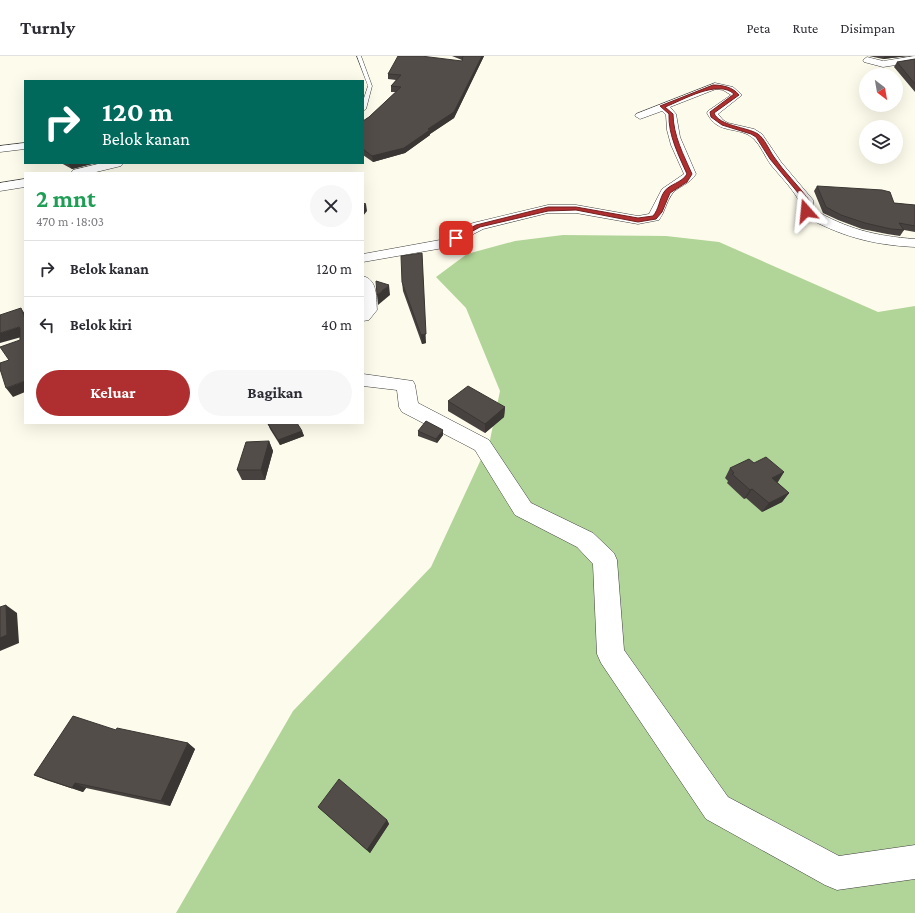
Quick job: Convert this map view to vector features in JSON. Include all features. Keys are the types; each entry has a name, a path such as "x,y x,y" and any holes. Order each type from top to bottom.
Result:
{"street":[{"path":"867,60 883,64 915,59"},
{"path":"640,116 715,86 721,86 734,92 737,95 715,110 712,113 713,116 723,124 753,133 758,136 772,158 806,200 806,211 847,233 874,240 915,243"},
{"path":"364,258 444,244 478,226 548,209 576,209 638,220 654,217 659,212 667,192 685,181 690,174 677,144 671,114 663,106"},
{"path":"0,149 24,146"},
{"path":"80,172 113,164"},
{"path":"0,187 24,183"},
{"path":"364,282 366,284 370,310 364,315"},
{"path":"364,380 406,385 409,407 482,445 523,509 585,540 605,560 611,654 717,808 838,873 915,862"}],"lane":[{"path":"359,56 370,86 364,106"}],"green space":[{"path":"563,235 666,236 719,242 878,312 915,306 915,913 176,913 293,711 431,567 490,440 500,391 466,308 436,277 467,254 515,241"}],"building":[{"path":"398,56 421,56 462,61 463,56 482,56 454,112 428,129 430,130 404,148 372,156 364,150 364,120 401,87 391,86 401,75 388,74"},
{"path":"915,59 915,84 903,68 897,62"},
{"path":"817,186 882,190 890,192 894,203 915,205 915,226 899,223 904,230 891,229 865,223 841,215 826,207"},
{"path":"422,253 426,334 421,335 402,282 401,256"},
{"path":"376,281 389,285 377,295"},
{"path":"21,308 24,316 24,381 6,388 0,369 0,363 9,360 0,347 20,340 20,328 19,327 0,333 0,315"},
{"path":"468,386 505,407 485,424 448,401"},
{"path":"426,421 443,430 436,439 418,431"},
{"path":"268,424 298,424 302,431 278,440"},
{"path":"269,441 261,470 237,470 246,442"},
{"path":"766,457 784,472 772,478 789,493 769,503 752,489 750,490 732,474 734,473 730,468 749,459 754,463"},
{"path":"6,605 7,635 0,638 0,607"},
{"path":"73,716 116,730 117,728 188,743 161,801 75,783 72,788 34,775"},
{"path":"339,779 387,820 367,850 318,807"}],"route":[{"path":"456,238 478,226 548,209 563,208 597,211 638,220 654,217 659,212 667,192 685,181 690,174 677,144 671,114 663,106 715,86 721,86 736,93 737,95 719,106 712,113 713,116 723,124 753,133 763,141 772,158 806,200 806,211"}]}
